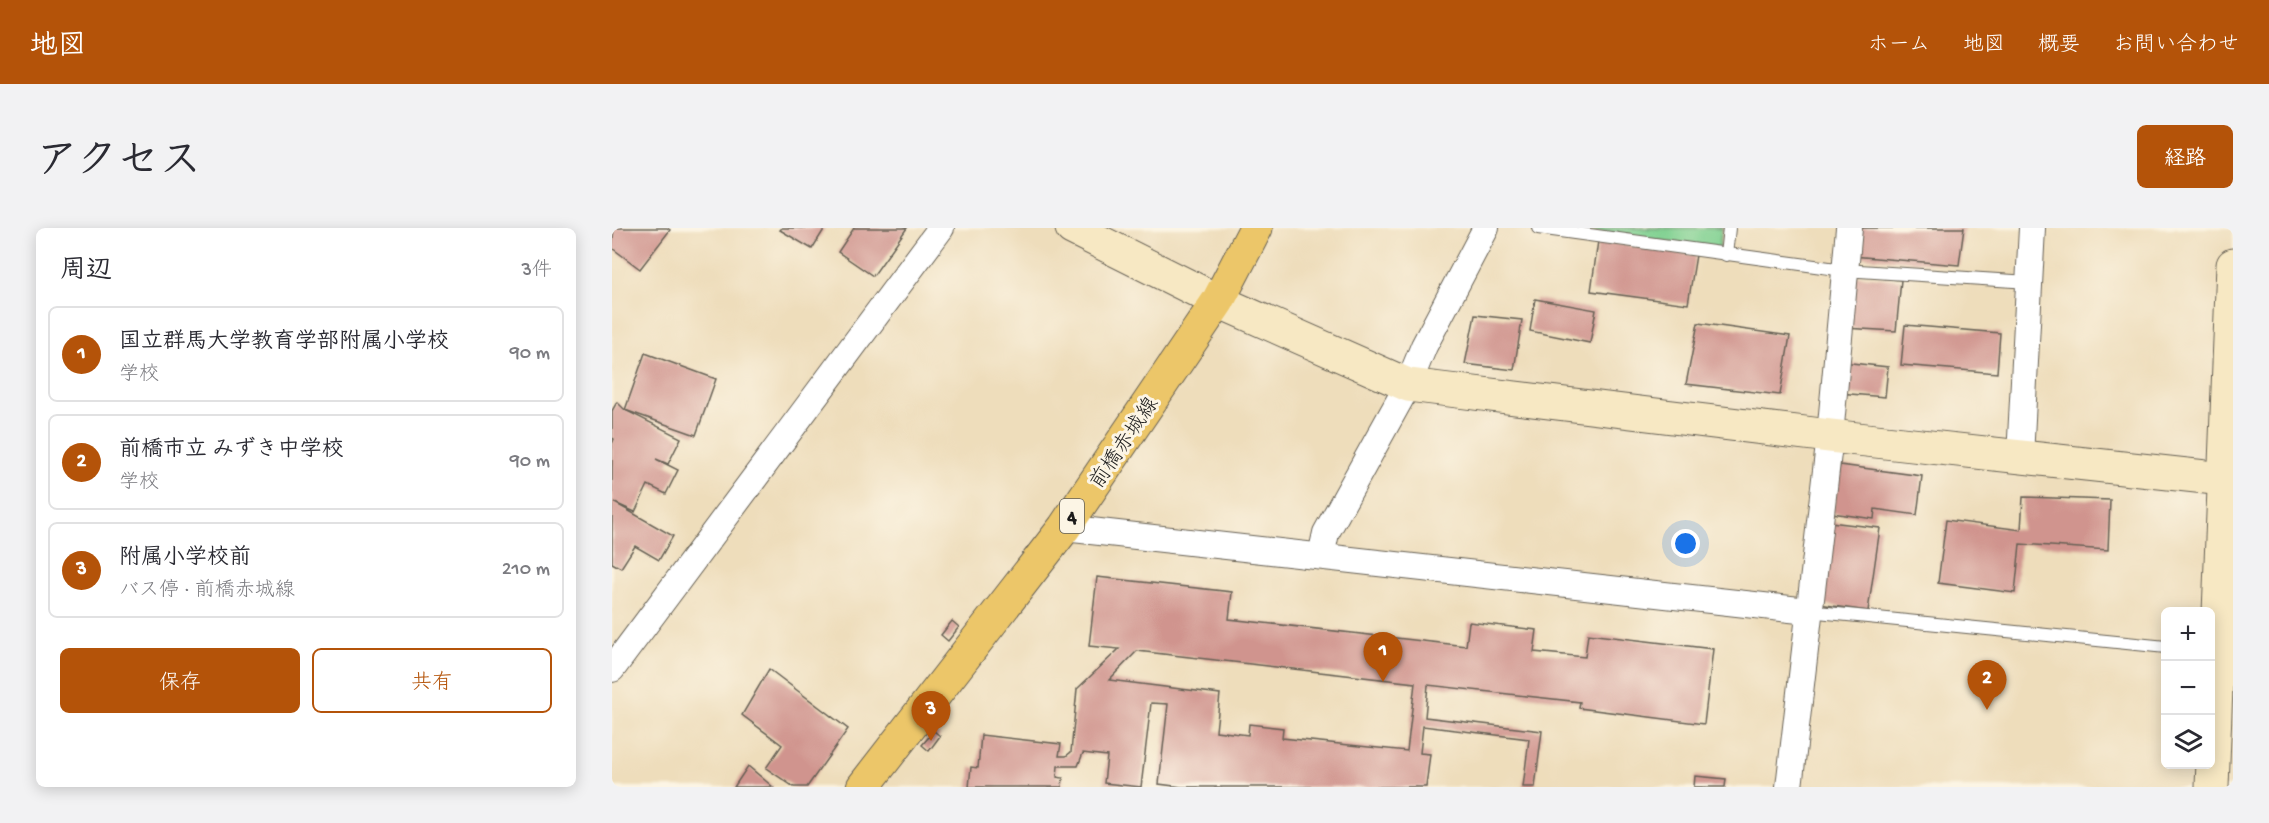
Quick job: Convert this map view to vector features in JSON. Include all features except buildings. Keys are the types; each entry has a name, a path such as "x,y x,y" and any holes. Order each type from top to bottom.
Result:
{"main road":[{"name":"前橋赤城線","path":"863,787 1064,528 1218,301 1256,228"}],"street":[{"path":"612,669 941,228"},
{"path":"1072,228 1218,301 1408,385 1830,436 2230,479"},
{"path":"1321,556 1326,533 1408,385 1424,346 1486,228"},
{"path":"1789,787 1830,436 1849,228"},
{"path":"2020,457 2032,228"},
{"path":"2215,651 2230,479 2233,265"},
{"path":"1064,528 1808,611"},
{"path":"2212,787 2215,661"}],"lane":[{"path":"1538,228 1844,270 2029,282"},
{"path":"1726,255 1729,228"},
{"path":"1808,611 2161,647"}],"green space":[{"path":"1572,228 1722,228 1719,250"}],"place":[{"name":"国立群馬大学教育学部附属小学校","path":"1383,682"},
{"name":"前橋市立 みずき中学校","path":"1987,710"},
{"name":"附属小学校前","path":"931,741"}]}
